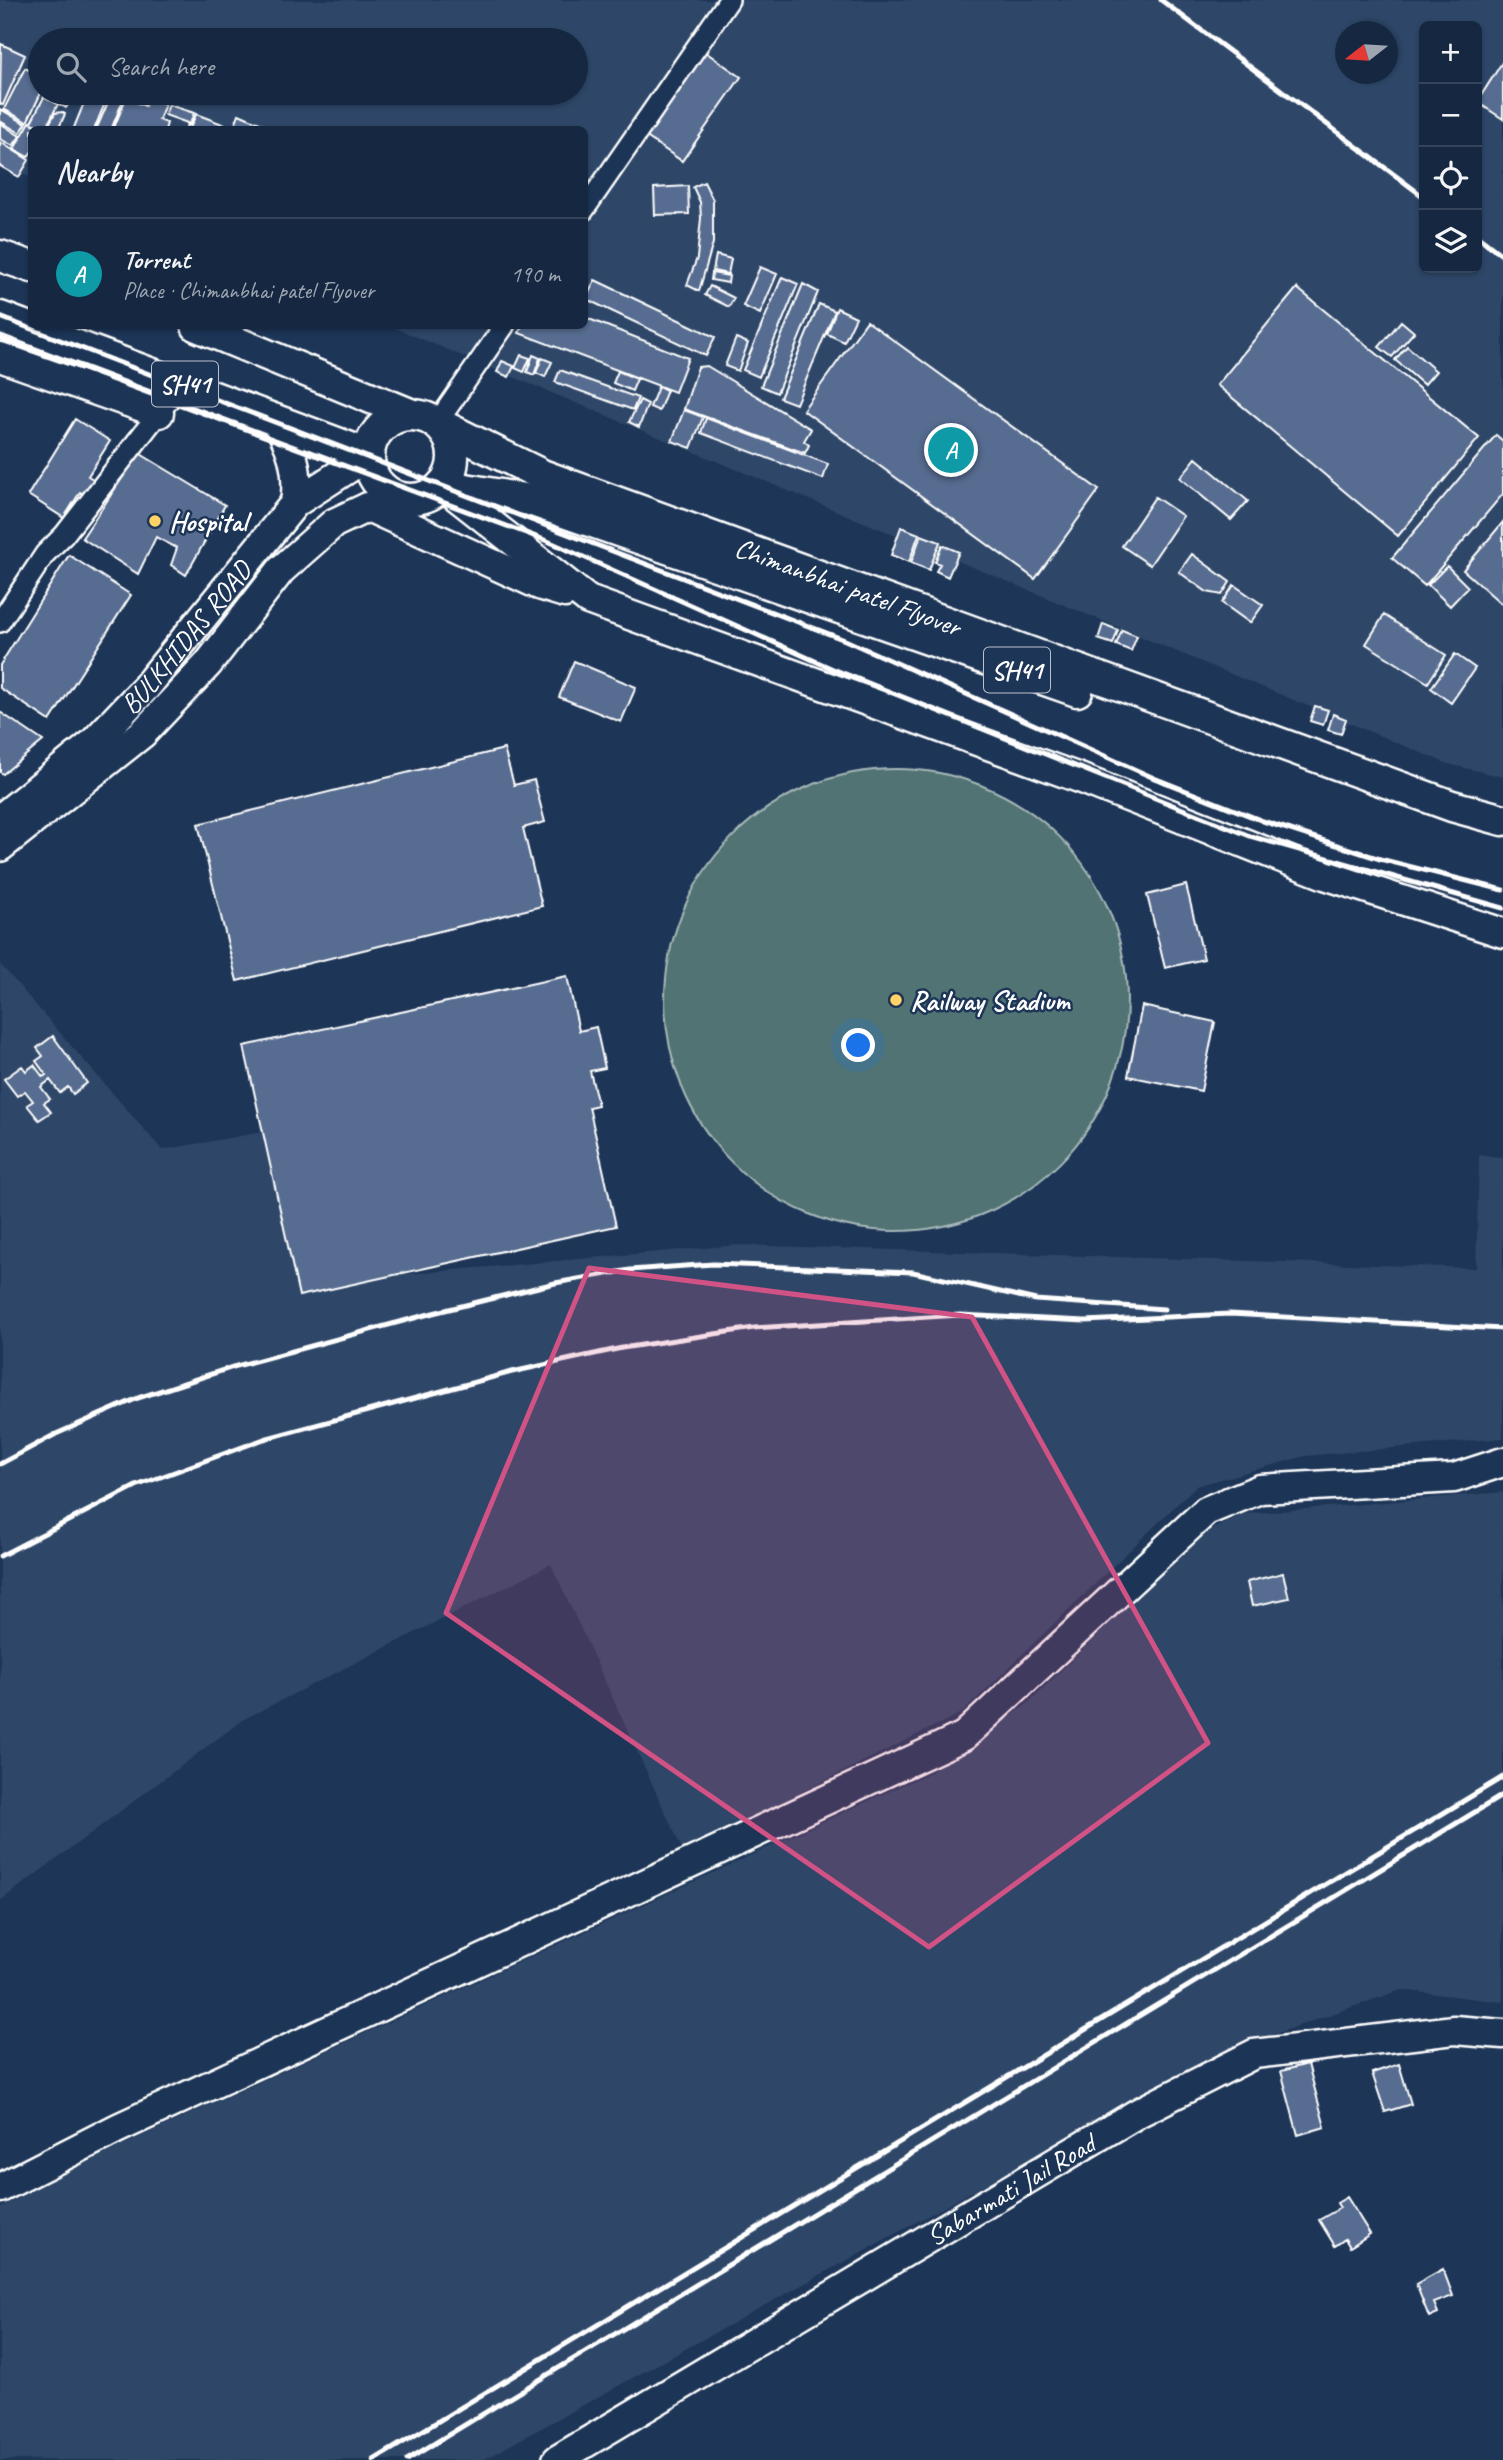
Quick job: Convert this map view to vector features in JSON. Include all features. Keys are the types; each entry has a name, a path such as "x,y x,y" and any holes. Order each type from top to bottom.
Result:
{"main road":[{"path":"0,256 28,266"},
{"name":"SH41","path":"0,317 28,327"},
{"name":"SH41","path":"33,329 369,455"},
{"name":"SH41","path":"205,329 423,419"},
{"path":"395,417 423,419 448,437 453,453 451,470 442,485 428,496 410,499 394,495 380,486 372,471 369,455 373,439 382,426 395,417"},
{"name":"Chimanbhai patel Flyover","path":"423,419 536,487 1447,825 1503,840"},
{"name":"Chimanbhai patel Flyover","path":"442,485 536,487 1452,806 1503,820"}],"street":[{"path":"588,203 729,0"},
{"path":"423,419 501,329"},
{"path":"0,357 159,413"},
{"path":"0,622 45,554 182,383"},
{"path":"275,418 288,439 297,469 295,503"},
{"name":"BULKHIDAS ROAD","path":"0,818 93,743 146,687 295,503 369,455"},
{"path":"442,485 588,600"},
{"path":"0,847 143,733 208,664 281,570 334,523 368,507 410,499"},
{"path":"368,507 539,585 588,600 1082,779 1325,875 1503,933"},
{"path":"0,2188 130,2122 964,1736 1206,1511 1260,1489 1454,1478 1503,1462"},
{"name":"Sabarmati Jail Road","path":"557,2460 1138,2113 1254,2054 1454,2030 1503,2035"}],"highlighted area":[{"path":"589,1268 972,1317 1208,1743 929,1947 446,1613"}],"shaded area":[{"path":"0,0 1503,0 1503,777 1448,764 397,329 588,329 588,126 28,126 28,176 0,164"},
{"path":"0,964 162,1150 312,1123 340,1280 737,1245 1476,1268 1479,1155 1503,1157 1503,1438 1306,1456 1196,1486 963,1712 683,1851 551,1564 244,1719 0,1901"},
{"path":"1503,1492 1503,2002 1401,1990 1232,2049 483,2460 0,2460 0,2208 86,2162 931,1772 1025,1706 1199,1536 1243,1514"}],"green space":[{"name":"Railway Stadium","path":"896,769 941,774 984,787 1024,808 1059,837 1088,872 1109,912 1122,955 1127,1000 1122,1045 1109,1088 1088,1128 1059,1163 1024,1192 984,1213 941,1226 896,1231 851,1226 808,1213 768,1192 733,1163 704,1128 683,1088 670,1045 665,1000 670,955 683,912 704,872 733,837 768,808 808,787 851,774"}],"building":[{"path":"1,44 25,55 3,105 0,104"},
{"path":"704,51 741,77 682,161 645,136"},
{"path":"1503,61 1503,119 1482,105 1482,94"},
{"path":"25,68 28,69 28,105 35,105 27,122 4,109"},
{"path":"40,105 58,105 47,126 38,126 31,122"},
{"path":"83,105 104,105 96,126 75,126"},
{"path":"107,105 121,105 113,126 98,126"},
{"path":"123,105 165,105 159,120 167,123 166,126 115,126"},
{"path":"169,105 194,113 190,124 165,115"},
{"path":"0,109 26,124 20,133 0,121"},
{"path":"55,113 65,114 60,126 48,126"},
{"path":"196,114 228,126 191,126"},
{"path":"239,114 267,126 234,126"},
{"path":"30,122 36,126 28,126 28,157 14,149"},
{"path":"0,123 20,136 13,146 0,139"},
{"path":"0,142 28,159 19,177 0,166"},
{"path":"704,182 713,200 713,243 699,291 687,285 697,258 701,218 700,202 693,187"},
{"path":"688,186 689,214 655,215 654,188"},
{"path":"716,255 731,259 728,274 713,271"},
{"path":"760,267 777,274 760,314 743,306"},
{"path":"712,273 729,276 728,283 711,280"},
{"path":"782,277 798,284 759,377 743,370"},
{"path":"595,280 715,337 706,356 588,300"},
{"path":"803,284 818,292 777,393 761,386"},
{"path":"710,286 734,298 729,307 705,295"},
{"path":"1297,288 1479,438 1398,536 1217,385"},
{"path":"819,304 835,311 796,404 780,398"},
{"path":"837,308 856,317 844,342 827,334"},
{"path":"588,319 688,358 675,392 519,333 521,329 588,329"},
{"path":"867,321 1099,490 1035,579 803,410"},
{"path":"1401,321 1414,332 1392,357 1379,347"},
{"path":"736,338 748,343 738,371 725,366"},
{"path":"1407,346 1436,371 1424,385 1395,360"},
{"path":"521,355 530,358 524,372 515,368"},
{"path":"533,355 540,358 534,375 527,372"},
{"path":"542,358 552,362 545,377 536,373"},
{"path":"502,361 514,366 509,377 497,372"},
{"path":"707,366 811,429 804,441 809,445 805,453 684,409 698,367"},
{"path":"560,370 638,398 633,410 555,382"},
{"path":"618,371 637,379 632,391 613,383"},
{"path":"658,387 667,390 659,411 650,407"},
{"path":"640,400 648,404 639,427 629,422"},
{"path":"684,410 703,417 691,448 672,441"},
{"path":"706,418 828,464 823,479 701,433"},
{"path":"75,419 110,441 88,476 95,480 85,495 80,492 64,518 28,495"},
{"path":"1496,435 1503,441 1503,494 1425,586 1392,558"},
{"name":"Hospital","path":"139,453 225,505 186,575 171,565 177,548 156,537 138,574 82,538"},
{"path":"1196,458 1248,501 1231,520 1180,478"},
{"path":"1155,497 1183,516 1150,565 1122,546"},
{"path":"1503,522 1503,605 1463,570"},
{"path":"901,527 919,534 909,562 891,555"},
{"path":"921,535 940,542 929,570 911,563"},
{"path":"942,545 959,552 948,577 936,571 940,564 935,562"},
{"path":"1192,554 1230,582 1222,595 1207,592 1179,572"},
{"path":"69,555 131,595 50,721 0,688 0,665"},
{"path":"1447,566 1468,587 1450,606 1428,585"},
{"path":"1234,585 1263,605 1250,623 1222,603"},
{"path":"1384,615 1446,655 1428,683 1366,644"},
{"path":"1103,624 1118,630 1113,644 1098,639"},
{"path":"1122,630 1137,636 1131,651 1116,645"},
{"path":"1455,654 1475,668 1451,703 1431,688"},
{"path":"574,661 636,687 621,722 559,697"},
{"path":"1315,706 1328,710 1323,725 1310,721"},
{"path":"0,712 43,741 3,774 0,772"},
{"path":"1333,714 1346,719 1341,734 1328,730"},
{"path":"504,749 514,785 534,780 545,822 523,828 542,906 237,981 198,824"},
{"path":"1186,885 1204,959 1165,968 1147,895"},
{"path":"567,976 579,1031 596,1027 605,1068 590,1071 598,1105 589,1107 616,1226 299,1296 244,1046"},
{"path":"1142,1006 1215,1022 1201,1091 1128,1076"},
{"path":"53,1036 87,1083 73,1094 68,1087 60,1093 50,1080 41,1087 50,1099 44,1103 51,1112 39,1120 27,1105 33,1101 25,1091 17,1096 4,1079 22,1066 26,1071 34,1065 43,1077 46,1075 36,1061 43,1056 37,1048"},
{"path":"1283,1573 1289,1598 1252,1606 1247,1582"},
{"path":"1308,2064 1325,2127 1298,2135 1281,2071"},
{"path":"1399,2064 1411,2104 1385,2112 1372,2073"},
{"path":"1347,2197 1370,2234 1350,2247 1345,2239 1335,2246 1319,2220 1340,2208 1337,2203"},
{"path":"1443,2269 1453,2296 1434,2303 1438,2313 1429,2317 1416,2284"}],"railway":[{"path":"1161,0 1419,193"},
{"path":"1482,240 1503,256"},
{"path":"0,317 28,328"},
{"path":"31,329 845,640 1154,778 1263,821 1380,859 1503,890"},
{"path":"0,338 550,542 833,669 1250,836 1503,908"},
{"path":"0,1464 56,1434 138,1398 233,1367 555,1283 630,1270 713,1264 913,1272 1036,1300 1164,1309"},
{"path":"0,1556 136,1486 264,1439 512,1372 622,1348 754,1328 960,1315 1085,1321 1230,1314 1503,1329"},
{"path":"374,2460 1503,1777"},
{"path":"407,2460 1503,1795"}],"place":[{"name":"Torrent","path":"951,450"},
{"name":"Hospital","path":"155,521"},
{"name":"Railway Stadium","path":"896,1000"}]}
